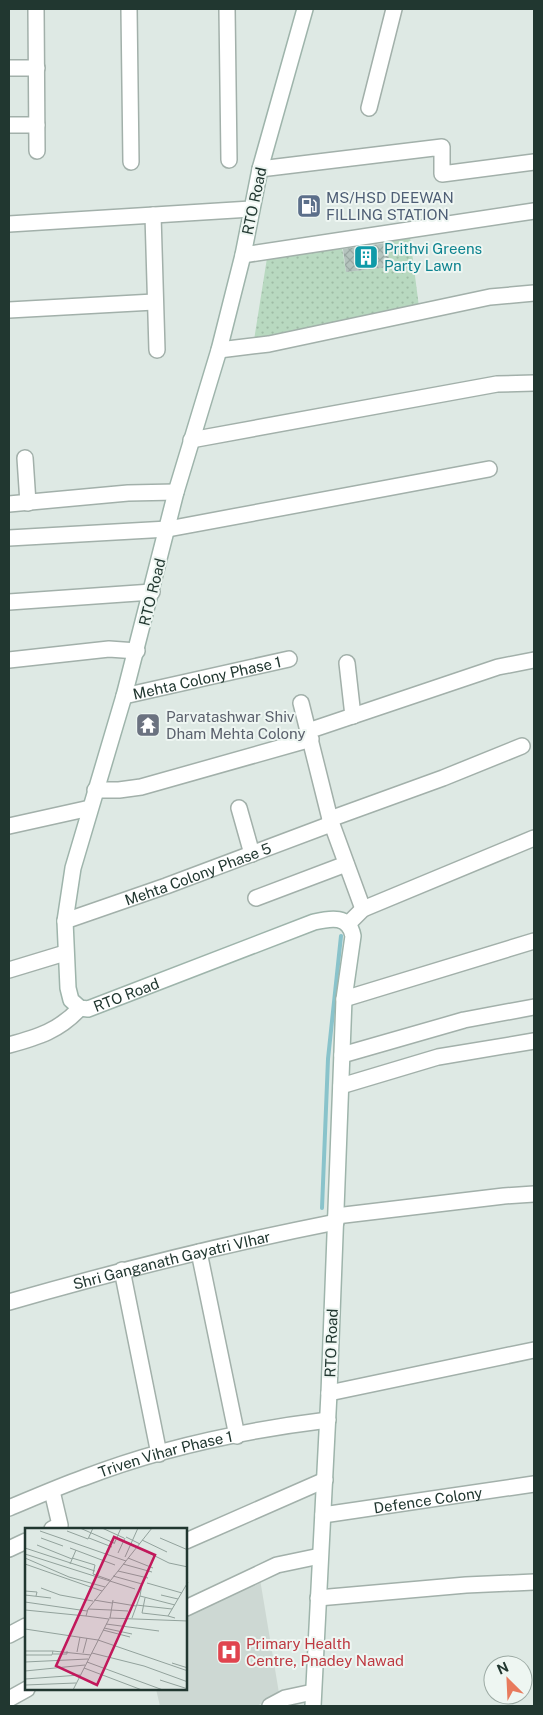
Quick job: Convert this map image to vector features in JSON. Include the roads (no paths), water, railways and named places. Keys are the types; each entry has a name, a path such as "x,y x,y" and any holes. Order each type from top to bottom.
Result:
{"street":[{"path":"36,9 37,151"},
{"path":"129,9 131,162"},
{"path":"227,9 229,160"},
{"name":"RTO Road","path":"305,9 260,169 243,255 219,350 176,492 124,696 73,868 65,921 65,953 71,1000 80,1008 88,1009 314,922 335,919 349,923 354,936 344,999 328,1420 313,1699"},
{"path":"370,108 394,9"},
{"path":"9,68 37,68"},
{"path":"9,125 37,125"},
{"path":"260,169 442,147 442,174 534,162"},
{"path":"9,224 251,209"},
{"path":"243,255 534,211"},
{"path":"153,215 154,302 157,350"},
{"path":"219,350 269,344 490,297 534,293"},
{"path":"9,310 154,302"},
{"path":"191,440 497,384 534,383"},
{"path":"25,458 28,503"},
{"path":"9,538 168,529 490,469"},
{"path":"9,504 128,493 176,492"},
{"path":"9,602 152,592"},
{"path":"9,660 108,650 136,651"},
{"name":"Mehta Colony Phase 1","path":"124,696 289,659"},
{"path":"95,790 119,790 141,787 310,735 353,716 498,667 534,660"},
{"path":"347,663 353,716"},
{"path":"301,703 330,822 363,909"},
{"name":"Mehta Colony Phase 5","path":"65,921 252,854 522,746"},
{"path":"9,826 90,808"},
{"path":"238,808 252,854"},
{"path":"349,923 363,909 534,838"},
{"path":"256,898 346,864"},
{"path":"344,999 534,941"},
{"path":"9,970 65,953"},
{"path":"342,1055 464,1020 534,1007"},
{"path":"9,1045 34,1038 68,1022 80,1008"},
{"path":"341,1086 438,1057 534,1041"},
{"name":"Shri Ganganath Gayatri VIhar","path":"9,1302 122,1270 336,1219 504,1196 534,1194"},
{"path":"199,1252 237,1436"},
{"path":"122,1270 159,1454"},
{"path":"329,1393 534,1350"},
{"name":"Triven Vihar Phase 1","path":"9,1508 84,1477 159,1454 276,1426 328,1420"},
{"path":"188,1540 324,1480"},
{"name":"Defence Colony","path":"323,1514 534,1484"},
{"path":"52,1490 60,1525 54,1528"},
{"path":"9,1549 25,1541"},
{"path":"188,1607 277,1565 320,1556"},
{"path":"318,1598 466,1585 534,1582"},
{"path":"9,1635 25,1627"},
{"path":"9,1699 25,1690"},
{"path":"270,1706 285,1698 313,1699"}],"waterway":[{"path":"322,1208 328,1059 341,936"}],"place":[{"name":"MS/HSD DEEWAN FILLING STATION","path":"309,206"},
{"name":"Prithvi Greens Party Lawn","path":"366,257"},
{"name":"Parvatashwar Shiv Dham Mehta Colony","path":"148,725"},
{"name":"Primary Health Centre, Pnadey Nawad","path":"229,1652"}]}
